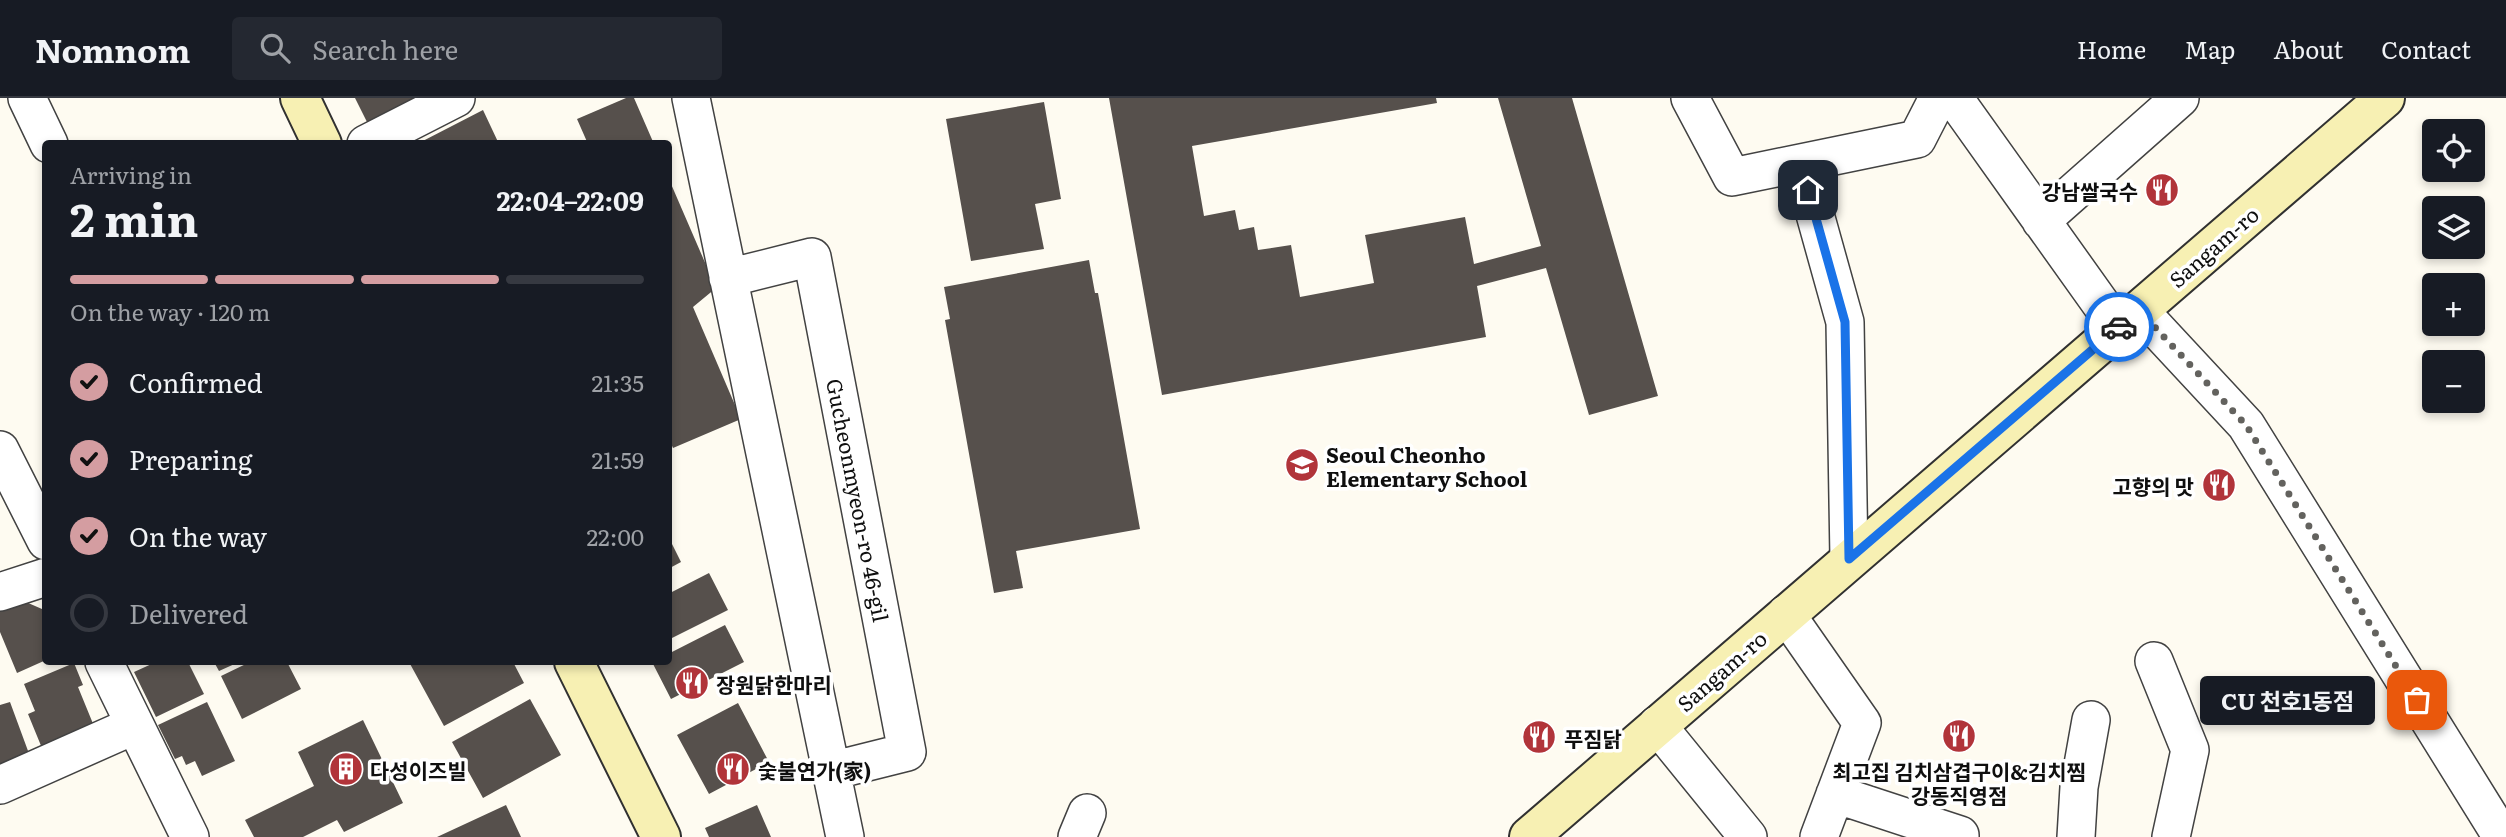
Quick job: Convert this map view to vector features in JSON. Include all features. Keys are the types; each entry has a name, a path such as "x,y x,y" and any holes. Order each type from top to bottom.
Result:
{"street":[{"path":"27,98 47,140"},
{"path":"300,98 320,140"},
{"path":"374,140 456,98"},
{"path":"691,98 845,837"},
{"path":"1690,98 1732,177 1917,139 1937,98"},
{"path":"1954,98 2041,221 2128,319 2246,425 2502,837"},
{"path":"2041,221 2180,98"},
{"name":"Sangam-ro","path":"1534,835 1657,725 2385,98"},
{"path":"1801,163 1845,322 1849,559"},
{"name":"Gucheonmyeon-ro 46-gil","path":"729,278 812,257 907,752 831,771"},
{"path":"0,450 42,533"},
{"path":"0,592 42,578"},
{"name":"Sangam-ro","path":"1786,614 1862,723 1819,837"},
{"path":"2154,661 2190,750 2171,837"},
{"path":"105,665 190,837"},
{"path":"575,665 661,837"},
{"path":"2076,837 2078,787 2091,720"},
{"path":"0,785 135,725"},
{"name":"Sangam-ro","path":"1657,725 1748,837"},
{"path":"1835,794 1960,835 1959,837"}],"building":[{"path":"355,98 423,98 369,126"},
{"path":"626,98 634,98 652,140 586,140 577,119"},
{"path":"1109,98 1436,98 1437,103 1192,146 1204,216 1235,210 1239,230 1254,227 1258,250 1291,245 1300,297 1374,283 1365,235 1465,217 1474,264 1541,246 1498,98 1572,98 1658,396 1589,415 1546,268 1477,286 1486,337 1162,395"},
{"path":"1044,102 1061,199 1035,204 1044,249 971,261 946,119"},
{"path":"483,110 497,140 425,140"},
{"path":"672,186 716,288 693,307 741,419 673,448"},
{"path":"1089,260 1095,293 1098,293 1140,529 1016,551 1023,588 994,593 945,320 950,319 944,287"},
{"path":"672,544 681,562 672,567"},
{"path":"709,573 728,610 672,638 672,592"},
{"path":"19,599 42,609 42,662 17,673 0,632 0,607"},
{"path":"725,625 744,662 671,699 654,665 672,665 672,652"},
{"path":"75,665 83,685 78,687 96,731 44,753 28,714 35,711 24,684"},
{"path":"149,665 190,665 204,694 156,717 134,672"},
{"path":"216,665 232,665 219,671"},
{"path":"244,665 289,665 301,689 242,719 221,676"},
{"path":"411,665 515,665 524,683 444,726"},
{"path":"530,699 561,755 483,798 452,742"},
{"path":"10,702 31,759 0,771 0,705"},
{"path":"207,702 235,761 202,776 195,761 186,765 182,756 175,759 158,725"},
{"path":"738,703 769,762 709,794 677,735"},
{"name":"다성이즈빌","path":"363,720 403,803 344,832 337,820 303,837 254,837 245,820 314,786 298,752"},
{"path":"506,805 521,837 437,837"},
{"path":"757,805 771,837 709,837 705,828"}],"way so far":[{"path":"2119,327 2139,310 2246,425 2417,700"}],"place":[{"name":"강남쌀국수","path":"2162,190"},
{"name":"Seoul Cheonho Elementary School","path":"1302,465"},
{"name":"고향의 맛","path":"2219,485"},
{"name":"장원닭한마리","path":"692,683"},
{"name":"CU 천호1동점","path":"2417,700"},
{"name":"최고집 김치삼겹구이&김치찜 강동직영점","path":"1959,736"},
{"name":"푸짐닭","path":"1539,737"},
{"name":"다성이즈빌","path":"346,769"},
{"name":"숯불연가(家)","path":"733,769"}],"route":[{"path":"1808,190 1845,322 1849,559 2119,327"}]}
